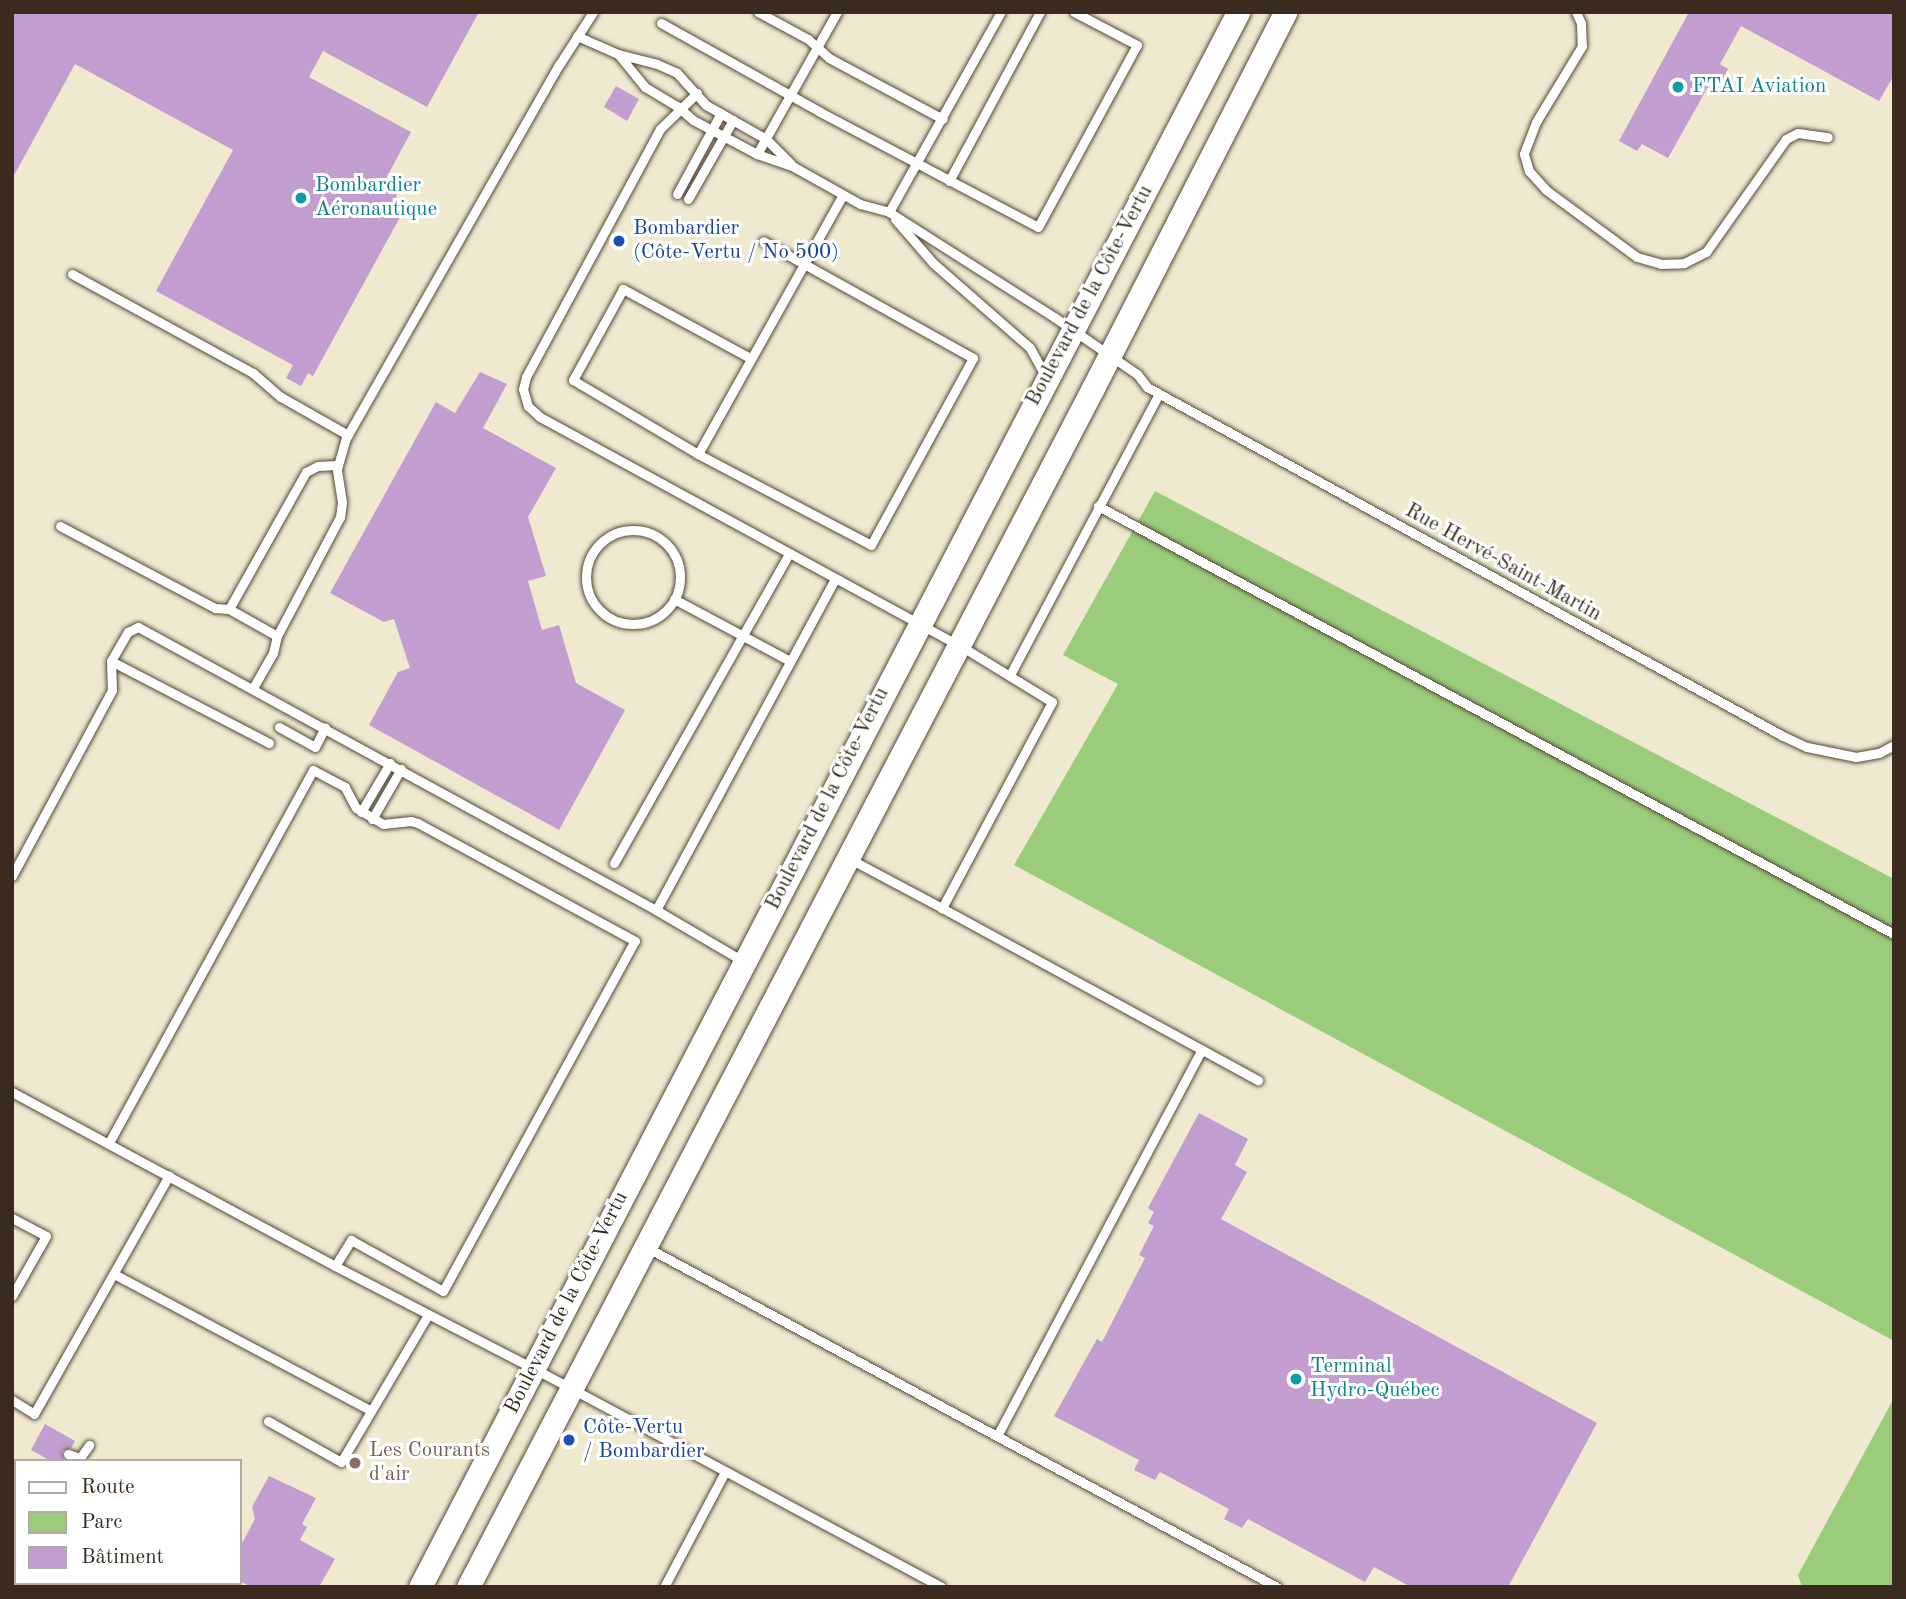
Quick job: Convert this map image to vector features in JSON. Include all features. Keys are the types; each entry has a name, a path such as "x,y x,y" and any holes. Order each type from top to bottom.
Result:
{"street":[{"name":"Boulevard de la Côte-Vertu","path":"420,1587 1238,12"},
{"name":"Boulevard de la Côte-Vertu","path":"468,1587 1109,357 1285,12"}],"lane":[{"path":"253,688 273,653 276,635 340,517 342,502 337,465 348,435 593,12"},
{"path":"758,12 818,47 829,58 943,119"},
{"path":"757,154 837,12"},
{"path":"1001,12 889,212 933,262 1030,348 1046,379"},
{"path":"949,181 1040,12"},
{"path":"661,23 917,164 1038,227 1137,45 1074,12"},
{"path":"1576,12 1581,23 1581,46 1536,122 1524,154 1529,171 1546,190 1637,257 1661,264 1684,263 1706,252 1786,139 1798,133 1828,136"},
{"path":"577,36 618,54 667,68 683,78 706,105 766,139 794,167"},
{"path":"618,54 645,87 712,130 757,154 794,167"},
{"path":"697,93 660,129 526,377 524,398 541,417 959,645 1052,702 942,908"},
{"path":"677,194 721,113"},
{"path":"688,200 733,120"},
{"name":"Rue Hervé-Saint-Martin","path":"794,167 860,204 889,212 1072,330 1137,374 1147,387 1159,394 1783,736 1807,747 1856,757 1879,752 1894,745"},
{"path":"698,454 803,263 844,195"},
{"path":"750,358 623,289 573,380 698,454 870,545 973,358 763,241"},
{"path":"72,274 253,373 281,397 348,435"},
{"path":"1010,675 1159,394"},
{"path":"229,609 306,472 318,467 337,465"},
{"path":"1098,506 1894,934"},
{"path":"60,526 215,608 229,609 276,635"},
{"path":"637,531 652,534 664,542 676,562 679,584 674,599 665,611 652,620 621,623 595,606 588,591 588,562 596,548 614,535 637,531"},
{"path":"614,863 789,554"},
{"path":"656,910 835,579"},
{"path":"674,599 790,662"},
{"path":"12,876 112,690 111,661 128,632 143,628 656,910 744,962"},
{"path":"111,661 269,743"},
{"path":"279,727 315,747 325,727"},
{"path":"361,812 390,763"},
{"path":"108,1143 313,769 345,787 353,804 372,819 388,826 406,821 418,823 635,941 443,1291 351,1240 335,1266"},
{"path":"372,819 401,769"},
{"path":"848,858 1258,1080"},
{"path":"997,1436 1201,1050"},
{"path":"12,1092 941,1587"},
{"path":"12,1400 34,1414 169,1175"},
{"path":"12,1218 46,1237 12,1296"},
{"path":"645,1246 1277,1587"},
{"path":"114,1274 370,1410"},
{"path":"268,1421 341,1462 428,1315"},
{"path":"68,1454 80,1458 89,1445"},
{"path":"664,1587 725,1472"}],"green space":[{"path":"1155,491 1894,879 1894,1341 1014,865 1118,684 1063,655"},
{"path":"1894,1398 1894,1587 1802,1587 1798,1575"}],"building":[{"name":"Bombardier Aéronautique","path":"12,12 479,12 427,107 323,51 309,77 411,132 382,186 397,195 393,202 405,208 313,376 308,373 301,386 286,378 293,365 156,291 233,150 75,64 12,179"},
{"name":"FTAI Aviation","path":"1689,12 1894,12 1894,75 1879,101 1741,26 1720,64 1728,69 1717,89 1709,85 1668,158 1642,144 1637,151 1619,141"},
{"path":"616,86 639,99 627,121 604,107"},
{"path":"480,372 507,384 483,428 556,468 528,517 546,576 528,581 542,630 559,625 576,683 625,710 559,830 369,725 398,672 410,668 394,619 384,622 330,593 436,402 455,413"},
{"name":"Terminal Hydro-Québec","path":"1199,1113 1248,1139 1235,1165 1247,1172 1221,1219 1597,1423 1508,1587 1411,1587 1374,1567 1365,1582 1248,1519 1242,1528 1224,1519 1229,1509 1160,1472 1155,1480 1134,1470 1139,1460 1054,1416 1097,1339 1102,1342 1145,1258 1139,1255 1154,1226 1148,1223 1154,1212 1148,1208"},
{"path":"45,1424 75,1441 71,1448 62,1451 64,1459 47,1459 31,1450"},
{"path":"269,1476 316,1498 302,1524 307,1527 300,1540 335,1559 319,1587 251,1587 242,1582 242,1543 255,1519 252,1507"}],"place":[{"name":"FTAI Aviation","path":"1678,87"},
{"name":"Bombardier Aéronautique","path":"301,198"},
{"name":"Bombardier (Côte-Vertu / No 500)","path":"619,241"},
{"name":"Terminal Hydro-Québec","path":"1296,1379"},
{"name":"Côte-Vertu / Bombardier","path":"569,1440"},
{"name":"Les Courants d'air","path":"355,1463"}]}
